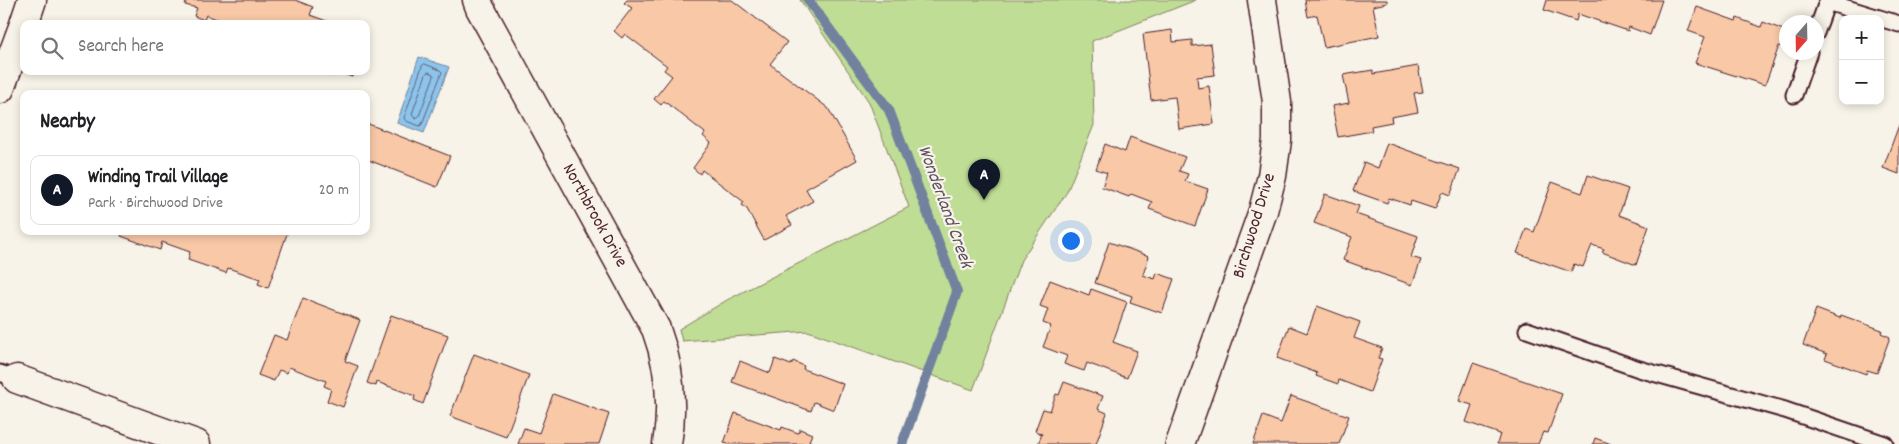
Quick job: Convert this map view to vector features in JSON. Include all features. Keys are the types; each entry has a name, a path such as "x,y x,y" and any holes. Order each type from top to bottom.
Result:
{"main road":[{"path":"25,20 32,0"},
{"name":"Northbrook Drive","path":"477,0 656,329 669,371 671,424 667,444"},
{"name":"Birchwood Drive","path":"1180,444 1263,211 1272,176 1277,140 1277,102 1262,0"},
{"path":"0,89 20,35"},
{"path":"9,376 196,444"}],"lane":[{"path":"1822,15 1827,2 1899,24"},
{"path":"1794,95 1806,60"},
{"path":"1527,330 1639,369 1785,410 1885,444"}],"green space":[{"path":"800,0 1196,0 1092,41 1094,125 1067,192 1021,260 973,390 808,331 682,341 679,329 727,300 909,207 869,102"}],"water":[{"path":"419,57 449,67 424,133 397,123"}],"building":[{"path":"187,0 295,0 313,7 310,15 324,20 219,20 206,15 204,20 194,16 197,8 185,5"},
{"path":"627,0 732,0 787,42 770,64 828,108 857,160 806,189 813,201 786,216 792,225 764,240 747,209 742,205 744,202 702,170 700,174 693,168 711,143 703,136 705,133 664,101 661,105 654,99 672,76 664,70 667,66 625,34 622,38 614,31 632,8 624,3"},
{"path":"1305,0 1387,0 1387,3 1373,6 1379,36 1324,47 1317,15 1308,17"},
{"path":"1547,0 1662,0 1650,35 1629,27 1628,31 1578,14 1576,21 1544,10"},
{"path":"1697,7 1736,21 1737,18 1761,27 1763,22 1779,28 1779,46 1765,85 1695,63 1705,37 1688,31"},
{"path":"1172,30 1173,42 1192,40 1192,46 1211,44 1215,75 1197,77 1198,88 1209,86 1214,124 1179,129 1175,97 1151,100 1143,34"},
{"path":"1418,66 1423,92 1414,93 1418,112 1391,117 1392,122 1371,126 1372,131 1338,137 1332,106 1349,103 1343,75 1373,70 1373,74"},
{"path":"370,125 450,156 437,187 370,161"},
{"path":"1899,125 1899,174 1883,168"},
{"path":"1130,137 1185,157 1179,171 1188,174 1185,181 1208,189 1195,226 1149,209 1152,202 1131,194 1129,197 1102,187 1107,173 1096,169 1105,144 1125,152"},
{"path":"1387,143 1460,169 1450,195 1442,192 1435,209 1411,201 1410,205 1389,198 1387,203 1353,191 1364,162 1378,168"},
{"path":"1588,175 1628,189 1619,215 1649,226 1636,265 1602,252 1604,249 1592,245 1583,267 1574,264 1571,272 1517,253 1526,229 1534,232 1552,182 1582,193"},
{"path":"1325,194 1359,206 1356,214 1418,236 1411,257 1421,260 1412,285 1343,260 1352,237 1314,223"},
{"path":"287,235 268,288 258,284 260,279 228,268 226,273 188,260 190,252 162,242 160,250 121,236"},
{"path":"1109,242 1149,256 1143,275 1155,279 1157,273 1174,279 1162,313 1130,302 1132,296 1095,283"},
{"path":"1050,280 1089,295 1091,289 1127,302 1113,342 1137,351 1127,378 1087,363 1084,371 1064,364 1067,356 1043,347 1051,326 1043,323 1048,309 1040,306"},
{"path":"303,298 360,320 345,361 358,366 343,407 327,401 331,389 324,386 326,381 289,367 287,373 279,370 274,381 258,375 274,335 287,340"},
{"path":"1317,306 1360,322 1354,338 1382,348 1378,358 1382,359 1370,392 1339,380 1338,384 1316,376 1317,373 1277,358 1289,326 1307,333"},
{"path":"1816,309 1840,318 1841,315 1882,330 1881,333 1890,337 1877,373 1867,370 1866,374 1825,359 1827,354 1803,345"},
{"path":"391,315 448,335 423,404 414,400 415,396 377,382 376,386 367,383"},
{"path":"474,354 529,375 506,437 450,416"},
{"path":"775,359 791,365 793,361 804,366 803,369 843,384 834,410 814,402 811,411 732,382 740,361 770,373"},
{"path":"1473,363 1562,394 1548,433 1543,432 1538,444 1497,444 1500,434 1466,422 1472,405 1459,401"},
{"path":"1064,382 1103,396 1098,409 1107,413 1096,444 1038,444 1042,434 1035,431 1043,409 1050,411 1056,394 1059,395"},
{"path":"553,394 609,414 599,444 518,444 524,428 539,433"},
{"path":"1291,396 1349,416 1339,444 1253,444 1263,416 1281,423"},
{"path":"735,413 781,430 782,427 798,433 800,429 812,434 809,441 817,444 724,443"},
{"path":"1595,438 1611,444 1593,444"}],"waterway":[{"name":"Wonderland Creek","path":"808,0 889,110 957,292 902,444"}],"place":[{"name":"Winding Trail Village","path":"984,200"}]}
